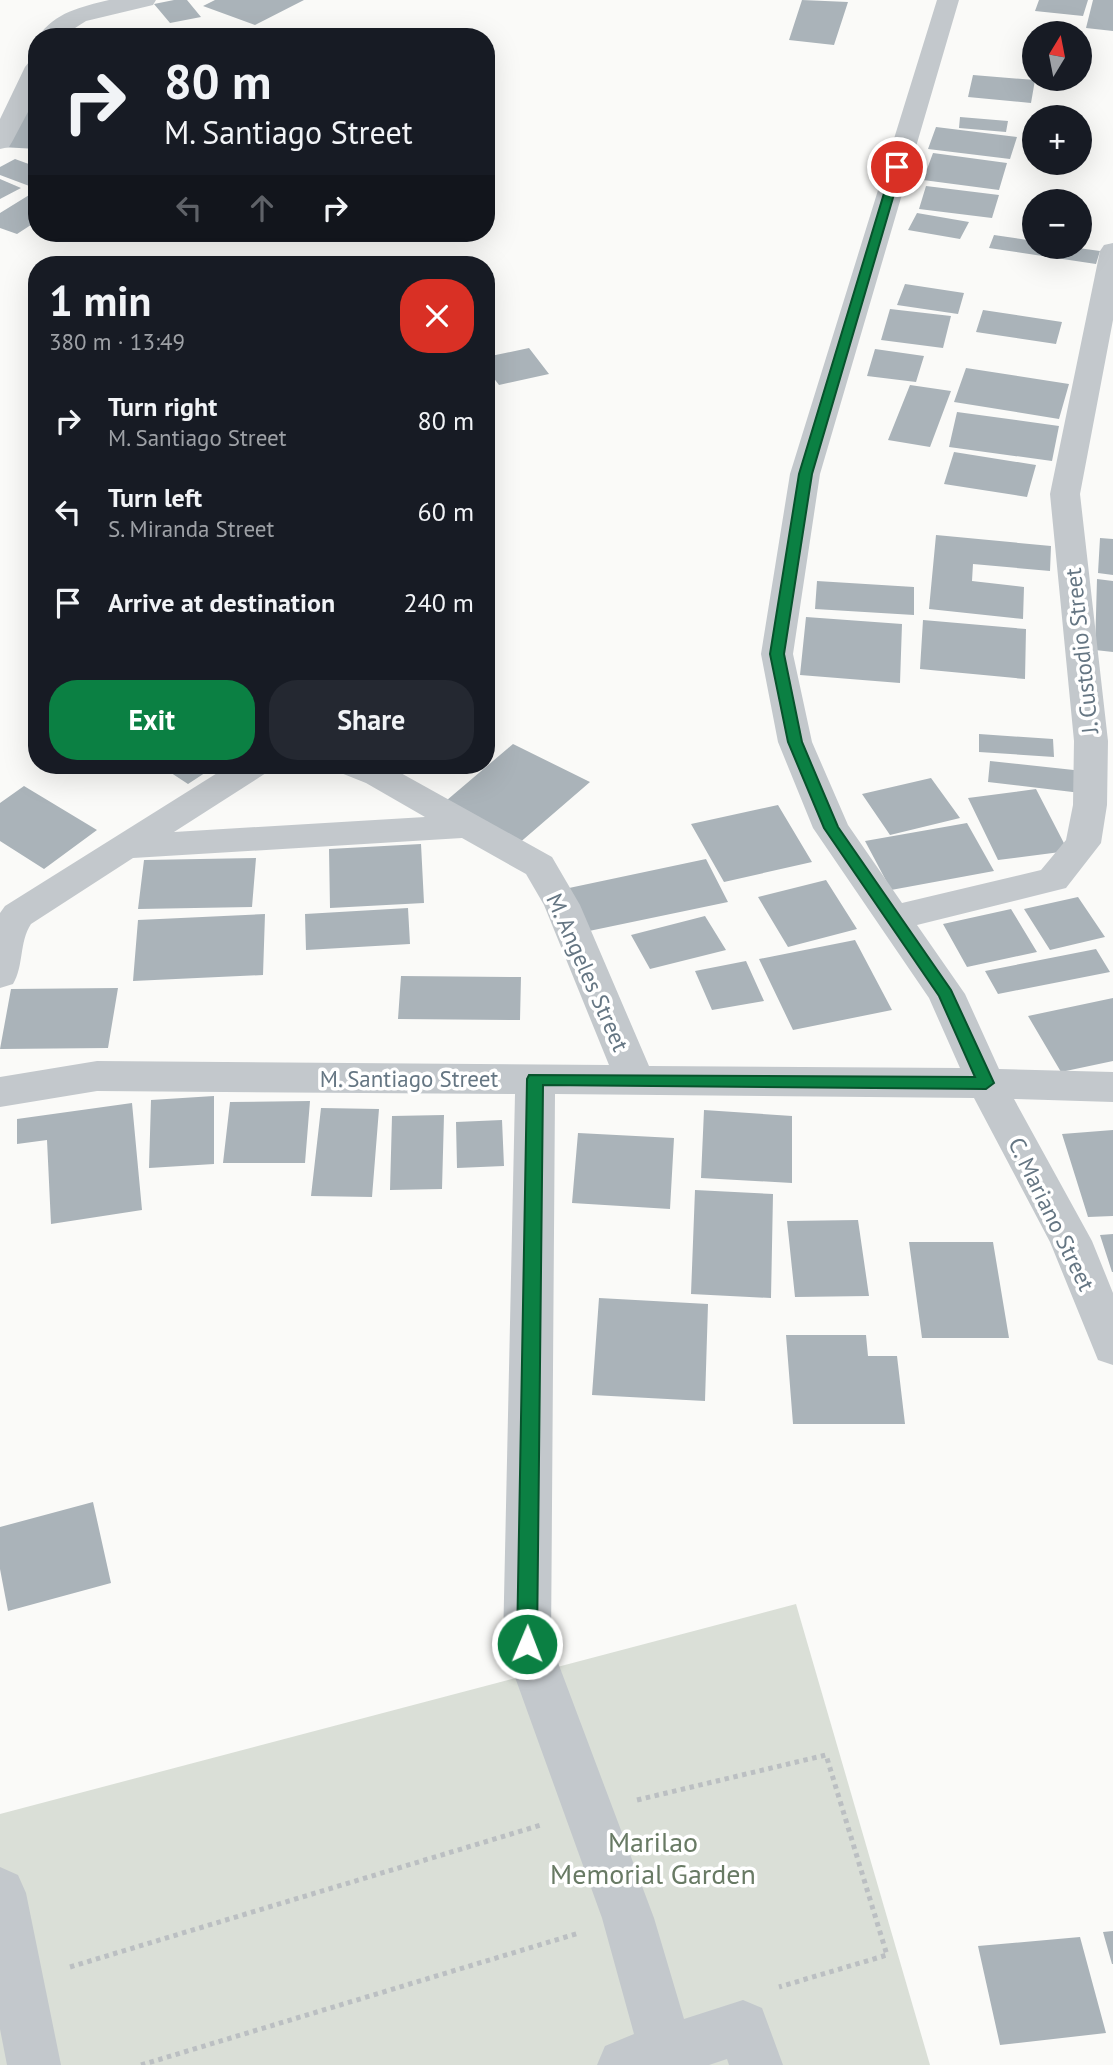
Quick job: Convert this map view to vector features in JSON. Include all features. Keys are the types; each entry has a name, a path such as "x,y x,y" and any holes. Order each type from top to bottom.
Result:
{"street":[{"path":"57,28 69,20 145,0"},
{"name":"C. Mariano Street","path":"948,0 806,474 777,654 795,742 831,828 946,994 986,1083 1071,1241 1113,1347"},
{"path":"0,142 12,101 28,79"},
{"name":"J. Custodio Street","path":"893,918 1053,879 1083,843 1090,804 1090,741 1065,494 1113,251"},
{"path":"0,975 6,931 18,915 240,774"},
{"name":"M. Angeles Street","path":"376,774 539,866 562,905 635,1080"},
{"path":"123,847 467,826"},
{"name":"M. Santiago Street","path":"0,1092 97,1076 986,1083 1113,1087"},
{"path":"535,1079 527,1644 628,1918 645,2057 749,2046"},
{"path":"0,1893 20,1982 34,2065"}],"path":[{"path":"20,1982 587,1811 826,1755 887,1955 762,1993 749,2046"},
{"path":"141,2065 628,1918"}],"green space":[{"name":"Marilao Memorial Garden","path":"796,1604 930,2065 0,2065 0,1814"}],"building":[{"path":"187,0 201,17 170,23 154,4"},
{"path":"215,0 304,0 255,25 203,6"},
{"path":"802,0 848,2 834,45 789,40"},
{"path":"1039,0 1088,0 1083,16 1035,11"},
{"path":"1093,0 1113,0 1113,31 1092,29 1092,21 1088,21"},
{"path":"973,75 1022,79 1022,91 1033,91 1031,103 968,97"},
{"path":"24,111 28,111 28,148 1,147"},
{"path":"960,117 1008,121 1006,132 959,128"},
{"path":"936,127 1017,137 1010,159 928,149"},
{"path":"933,153 1007,163 999,190 923,180"},
{"path":"15,159 28,164 28,186 0,175 0,167"},
{"path":"0,179 21,188 0,199"},
{"path":"926,186 999,195 992,218 919,209"},
{"path":"28,196 28,227 17,234 0,228 0,213"},
{"path":"917,213 969,222 960,239 908,230"},
{"path":"994,235 1022,239 1022,253 989,248"},
{"path":"1092,250 1100,251 1096,264 1063,259 1092,259"},
{"path":"905,284 964,293 958,314 897,305"},
{"path":"890,309 951,316 943,348 881,340"},
{"path":"983,310 1062,322 1056,344 976,332"},
{"path":"529,348 549,374 499,385 495,380 495,355"},
{"path":"875,349 924,356 916,382 867,376"},
{"path":"966,368 1069,384 1059,419 954,402"},
{"path":"910,385 951,391 930,447 888,440"},
{"path":"957,412 1059,426 1052,461 949,447"},
{"path":"954,452 1036,465 1027,497 944,484"},
{"path":"936,535 1051,546 1050,571 973,564 972,581 1024,587 1023,619 929,609"},
{"path":"1100,538 1113,539 1113,575 1098,573"},
{"path":"1097,579 1113,581 1113,652 1095,650"},
{"path":"817,581 914,587 914,615 815,609"},
{"path":"806,617 902,624 900,683 800,675"},
{"path":"923,620 1026,629 1025,679 920,669"},
{"path":"979,734 1053,739 1054,757 979,752"},
{"path":"513,744 590,782 517,845 440,806 478,774 495,774 495,759"},
{"path":"990,761 1083,771 1081,793 988,782"},
{"path":"173,774 203,774 188,784"},
{"path":"931,778 960,818 890,835 862,794"},
{"path":"24,786 97,830 44,869 0,841 0,803"},
{"path":"1036,789 1068,851 998,860 968,798"},
{"path":"778,805 812,862 724,882 691,824"},
{"path":"967,823 994,871 891,890 865,841"},
{"path":"421,844 424,903 330,908 329,849"},
{"path":"256,858 252,907 138,909 144,860"},
{"path":"706,859 728,902 589,931 569,888"},
{"path":"826,880 857,929 788,947 758,897"},
{"path":"1078,897 1105,937 1050,950 1024,909"},
{"path":"408,908 410,944 306,950 305,914"},
{"path":"1011,909 1037,952 967,967 943,924"},
{"path":"265,914 263,975 133,981 138,920"},
{"path":"705,916 726,950 650,969 631,935"},
{"path":"855,940 892,1010 793,1030 759,959"},
{"path":"1096,949 1110,972 998,994 985,971"},
{"path":"746,961 764,1001 712,1010 695,971"},
{"path":"401,976 521,977 520,1020 398,1019"},
{"path":"118,988 108,1048 0,1049 11,989"},
{"path":"1113,998 1113,1061 1061,1072 1028,1016"},
{"path":"214,1096 214,1164 149,1168 151,1100"},
{"path":"310,1101 305,1163 223,1163 230,1102"},
{"path":"132,1103 142,1210 51,1224 47,1140 17,1144 17,1119"},
{"path":"321,1108 379,1109 372,1197 311,1196"},
{"path":"704,1110 792,1116 792,1183 701,1178"},
{"path":"444,1115 442,1189 390,1190 392,1116"},
{"path":"502,1120 504,1166 457,1168 456,1122"},
{"path":"1113,1130 1113,1216 1088,1217 1062,1134"},
{"path":"578,1133 674,1138 670,1209 572,1203"},
{"path":"695,1190 773,1194 771,1298 691,1294"},
{"path":"858,1220 869,1296 795,1297 787,1221"},
{"path":"1113,1234 1113,1272 1112,1272 1100,1235"},
{"path":"909,1242 993,1242 1009,1338 922,1338"},
{"path":"599,1298 708,1304 705,1401 592,1395"},
{"path":"786,1335 866,1335 868,1356 897,1356 905,1424 793,1424"},
{"path":"93,1502 111,1583 8,1611 0,1569 0,1527"},
{"path":"1113,1931 1113,1964 1112,1964 1103,1932"},
{"path":"1080,1937 1106,2033 1000,2045 978,1946"}],"route":[{"path":"527,1644 535,1079 986,1083 946,994 831,828 795,742 777,654 806,474 897,167"}]}
